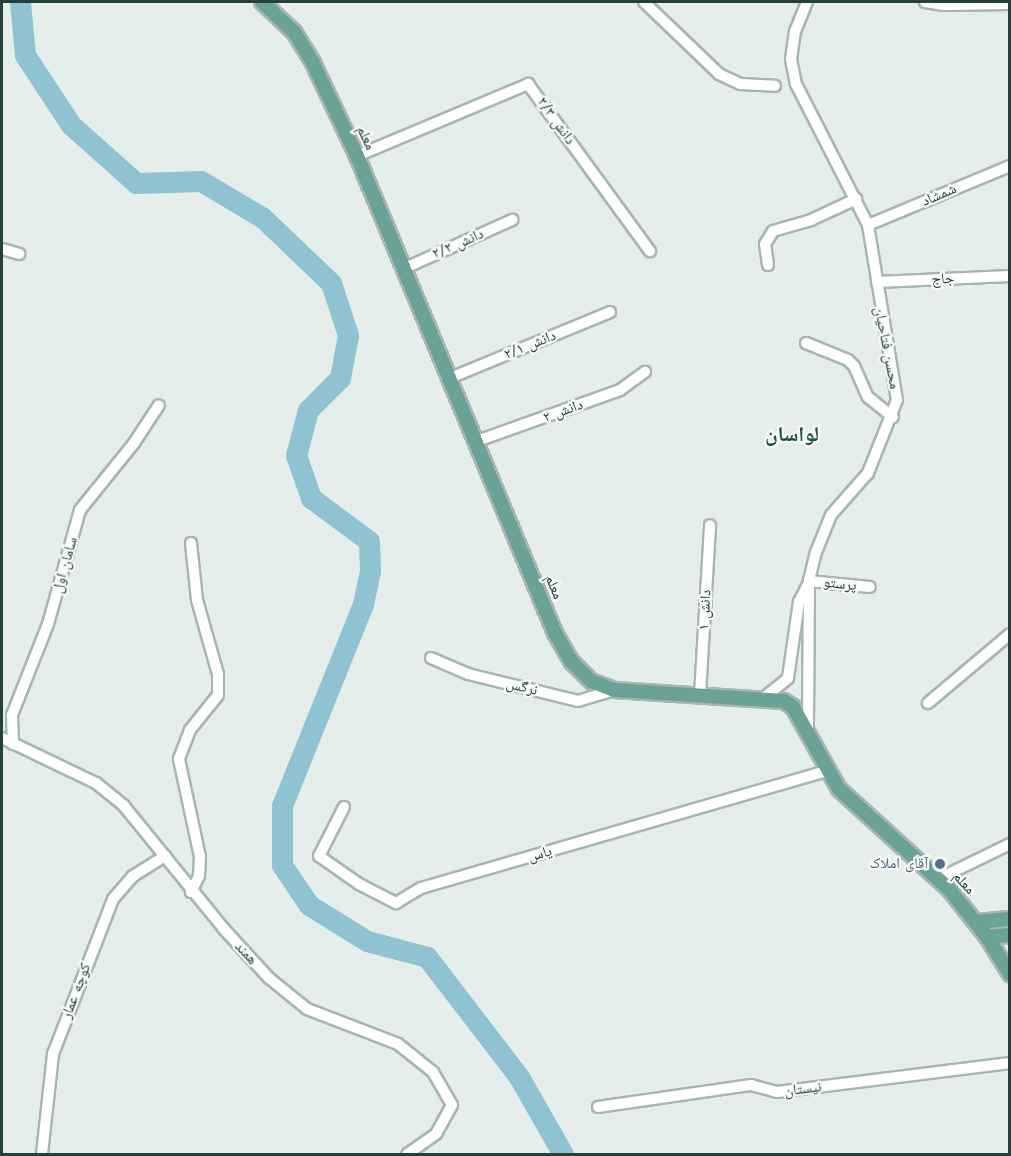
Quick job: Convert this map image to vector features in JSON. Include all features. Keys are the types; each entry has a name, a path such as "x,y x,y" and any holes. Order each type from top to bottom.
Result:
{"main road":[{"name":"معلم","path":"262,2 294,32 313,63 357,156 555,633 572,662 585,675 615,690 784,701 793,707 808,730 827,771 839,789 888,837 938,879 976,922 1010,974"},
{"path":"976,922 1010,920"},
{"path":"987,937 1010,935"}],"street":[{"path":"644,2 719,74 740,84 775,86"},
{"name":"محسن فتاحیان","path":"807,2 795,31 791,59 796,84 868,225 897,400 893,417 868,473 831,515 816,552 809,581 808,730"},
{"path":"925,2 1010,4"},
{"name":"دانش ۲/۳","path":"357,156 528,84 650,251"},
{"name":"شمشاد","path":"868,225 1010,166"},
{"path":"768,266 765,244 773,231 811,220 856,199"},
{"name":"دانش ۲/۲","path":"403,269 512,220"},
{"path":"2,249 19,254"},
{"name":"جاج","path":"877,282 1010,276"},
{"name":"دانش ۲/۱","path":"450,378 610,312"},
{"path":"806,343 848,360 855,366 868,397 893,417"},
{"name":"دانش ۲","path":"477,441 620,390 645,372"},
{"name":"سامان اول","path":"13,744 12,715 48,624 80,510 134,443 159,405"},
{"name":"دانش ۱","path":"700,695 710,525"},
{"path":"191,543 196,600 218,674 218,695 190,730 179,759 200,857 199,876 191,892"},
{"path":"760,700 788,678 799,602 809,581"},
{"name":"پرستو","path":"809,581 870,587"},
{"path":"928,703 1010,634"},
{"name":"نرگس","path":"431,658 468,674 578,701 615,690"},
{"name":"همند","path":"2,738 96,783 124,806 191,892 269,978 307,1009 398,1044 434,1072 452,1105 436,1134 407,1155"},
{"name":"یاس","path":"344,807 319,856 396,903 421,888 827,771"},
{"path":"938,879 1010,844"},
{"name":"کوچه عمار","path":"42,1155 53,1054 109,908 133,876 165,856"},
{"name":"نیستان","path":"598,1107 751,1085 777,1092 1010,1063"}],"waterway":[{"path":"20,2 25,55 71,125 136,183 201,181 263,218 331,283 348,335 340,378 308,410 296,455 311,498 369,541 370,571 363,604 282,805 282,865 309,905 367,941 427,957 519,1077 563,1154"}],"place":[{"name":"آقای املاک","path":"940,864"}],"district":[{"name":"لواسان","path":"792,434"}]}
